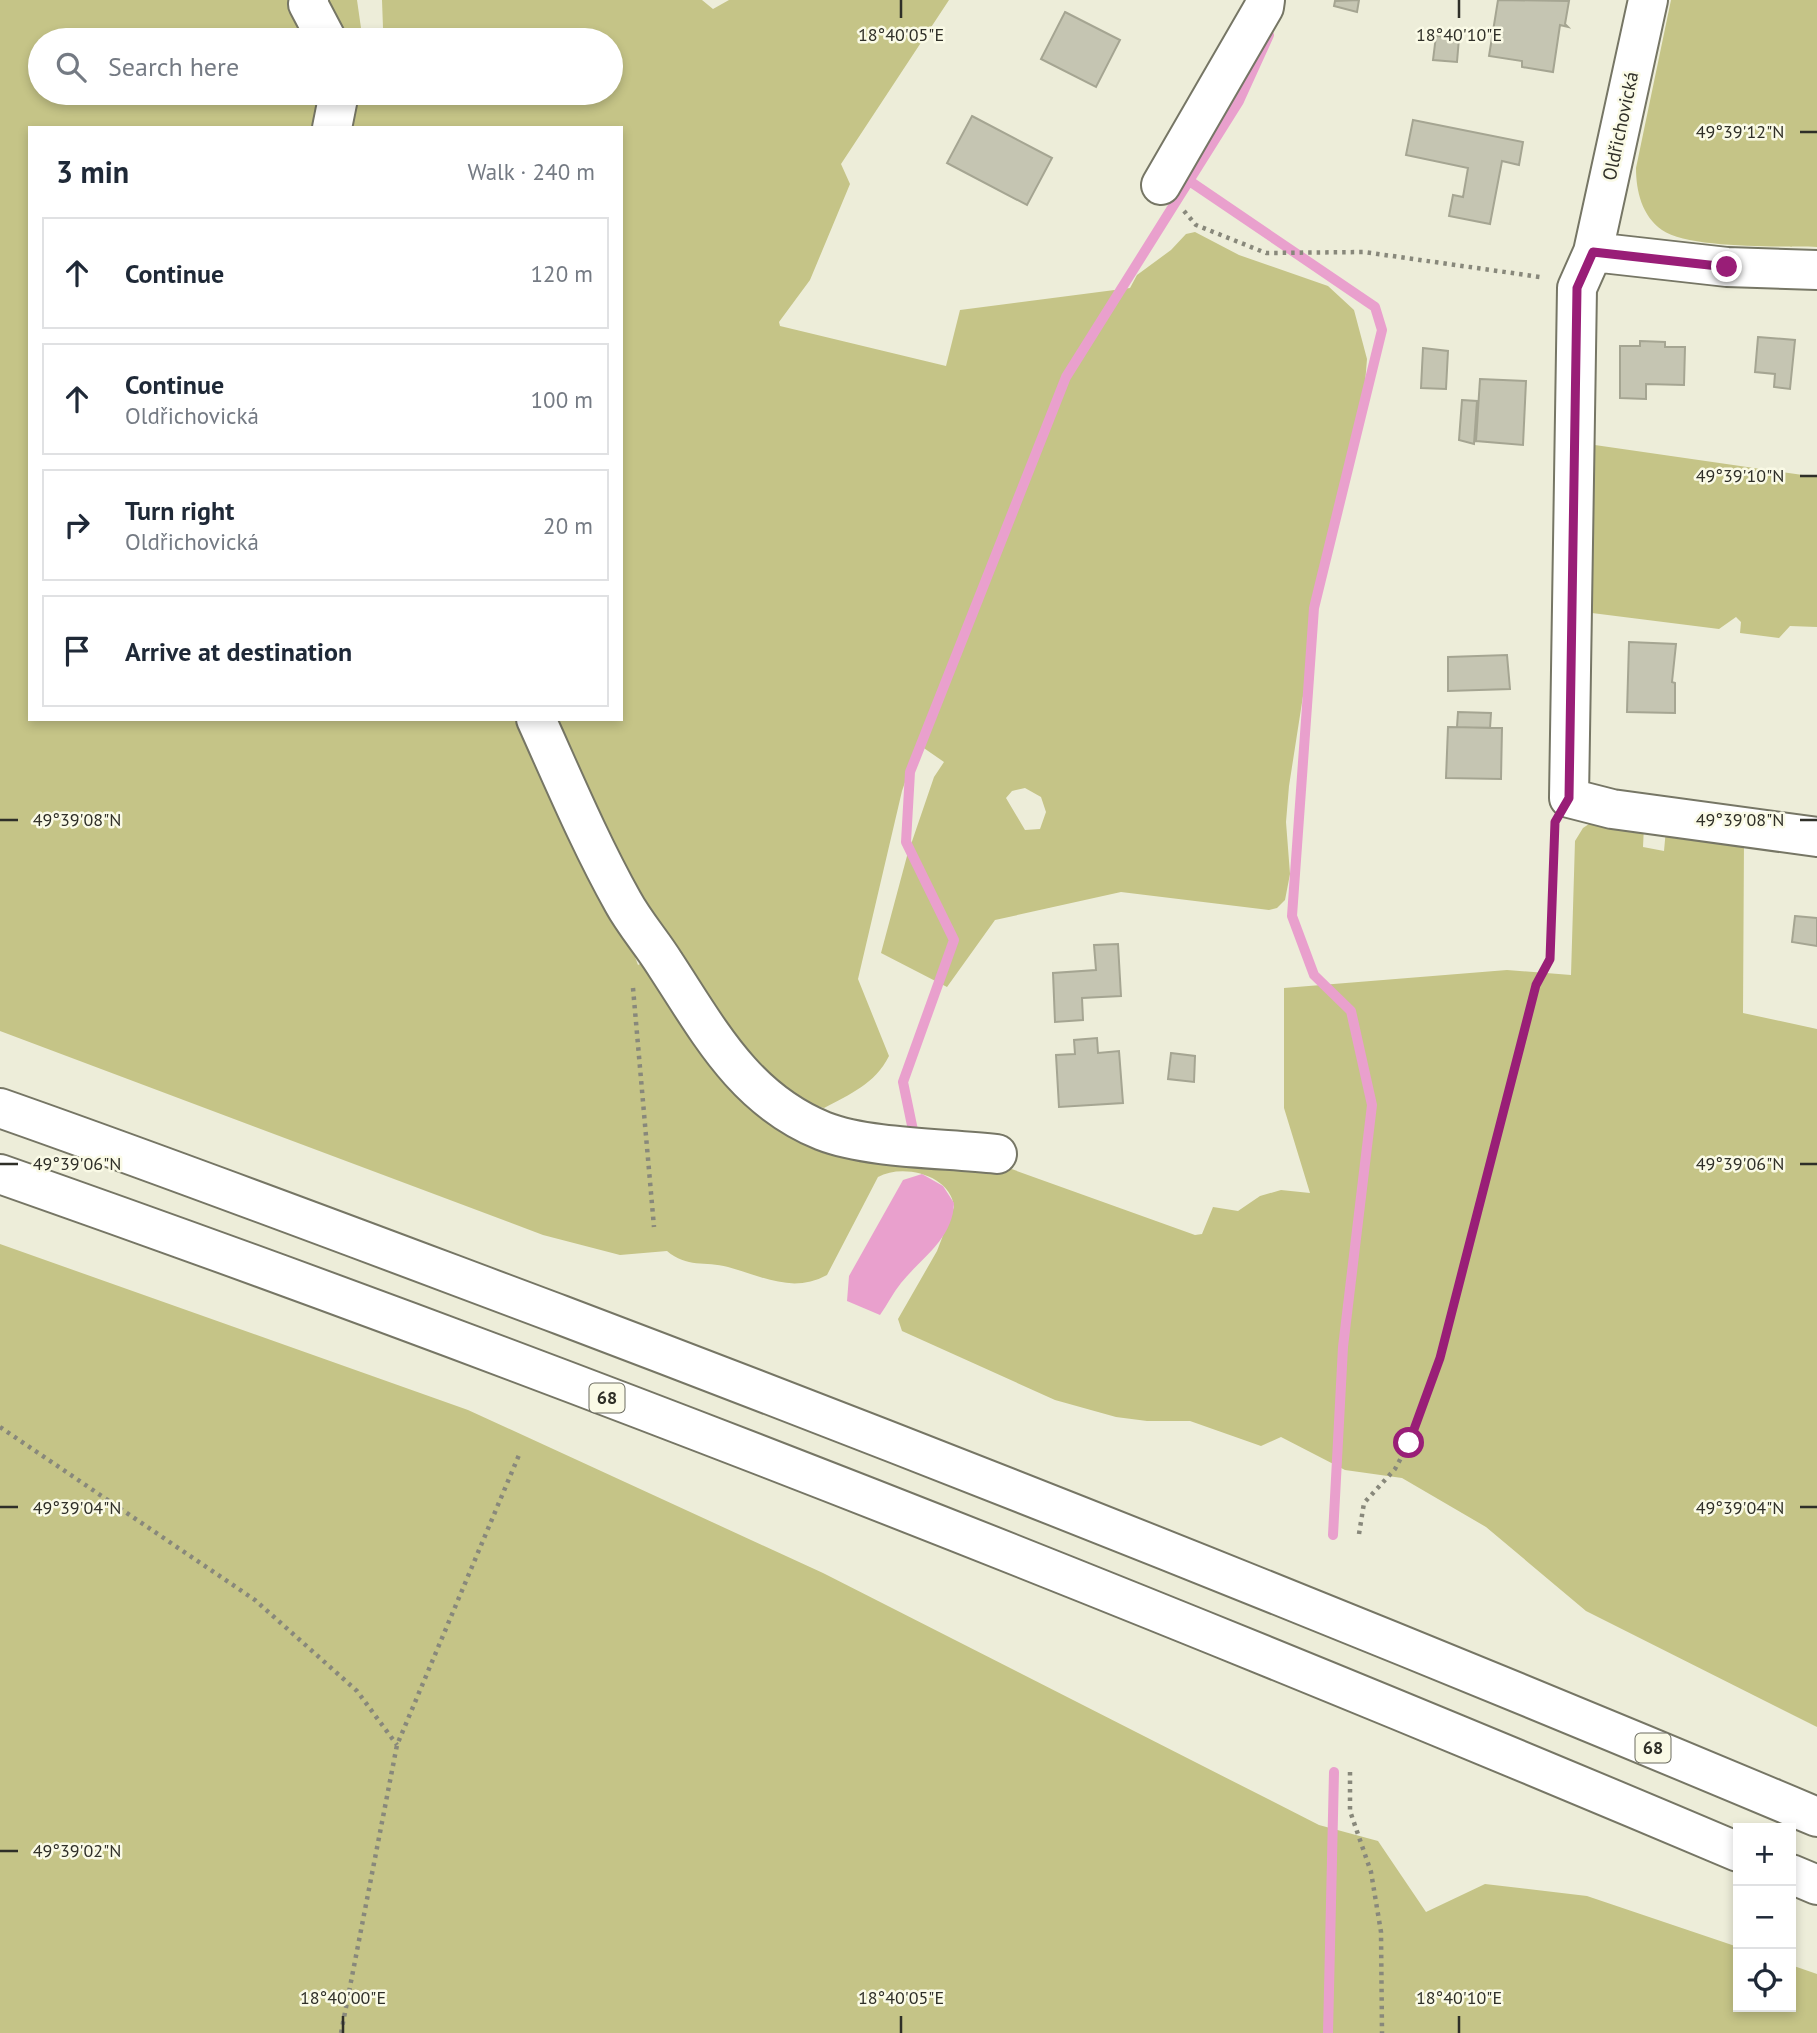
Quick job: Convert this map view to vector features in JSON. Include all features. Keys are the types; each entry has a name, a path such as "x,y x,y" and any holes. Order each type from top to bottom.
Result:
{"main road":[{"path":"309,0 308,4 321,28"},
{"path":"1161,185 1264,7 1265,0"},
{"name":"Oldřichovická","path":"1569,798 1577,288 1593,252 1648,0"},
{"path":"332,126 337,105"},
{"path":"1593,252 1727,267 1817,270"},
{"path":"537,721 594,847 624,905 702,1024 740,1074 778,1106 823,1131 868,1142 997,1154"},
{"path":"1569,798 1612,809 1817,836"},
{"name":"68","path":"0,1108 152,1161 679,1360 1182,1555 1488,1678 1817,1817"},
{"name":"68","path":"0,1174 788,1465 1210,1632 1733,1850"},
{"path":"1796,1876 1817,1885"}],"path":[{"path":"1161,185 1196,225 1266,253 1364,252 1567,282 1577,288"},
{"path":"1359,1534 1364,1503 1395,1469 1409,1443 1440,1358 1536,985 1550,959 1555,822 1569,798"},
{"path":"632,985 654,1227"},
{"path":"0,1427 255,1600 358,1691 397,1745"},
{"path":"341,2033 397,1745 519,1455"},
{"path":"1350,1772 1350,1811 1371,1872 1381,1932 1382,2033"}],"shaded area":[{"path":"0,0 357,0 361,28 28,28 28,105 623,105 623,28 383,28 382,0 702,0 713,9 729,0 949,0 841,164 850,184 810,280 779,322 780,326 946,366 960,310 1130,288 1137,275 1171,250 1186,234 1195,232 1239,255 1328,286 1354,310 1367,359 1362,420 1315,619 1289,786 1286,822 1290,874 1285,900 1277,908 1269,910 1121,892 995,920 947,987 881,953 907,856 934,777 944,762 918,744 902,791 858,979 889,1056 869,1081 824,1108 804,1102 762,1079 697,1004 571,780 638,965 642,963 739,1090 992,1162 1195,1235 1202,1234 1213,1207 1238,1211 1260,1196 1281,1190 1310,1193 1284,1108 1284,988 1507,970 1571,975 1575,841 1583,828 1595,820 1644,826 1643,847 1664,851 1666,829 1744,840 1743,1013 1817,1029 1817,1727 1586,1611 1486,1527 1402,1478 1345,1470 1281,1437 1261,1446 1190,1421 1147,1421 1116,1417 1055,1400 902,1331 898,1319 937,1251 954,1207 951,1196 944,1187 924,1175 900,1171 878,1177 827,1275 802,1283 777,1282 720,1265 689,1262 667,1251 620,1255 543,1235 0,1031","holes":["1025,788 1041,797 1046,812 1040,829 1025,830 1006,798 1012,791"]},
{"path":"1671,0 1817,0 1817,247 1693,241 1662,230 1645,210 1637,185 1636,168"},
{"path":"1581,443 1817,477 1817,627 1790,626 1779,638 1740,633 1741,622 1736,617 1719,629 1576,611"},
{"path":"922,1174 943,1186 954,1203 952,1216 942,1238 901,1283 880,1315 847,1301 849,1276 903,1180"},
{"path":"0,1244 468,1410 823,1573 1319,1825 1378,1841 1426,1912 1485,1884 1587,1896 1733,1945 1733,2012 1796,2012 1796,1967 1817,1974 1817,2033 0,2033"}],"building":[{"path":"1359,0 1357,12 1334,6 1335,1"},
{"path":"1498,0 1569,1 1565,24 1568,27 1560,25 1553,72 1522,67 1522,61 1489,56"},
{"path":"1065,12 1120,40 1096,87 1041,59"},
{"path":"1436,36 1459,38 1457,62 1433,60"},
{"path":"972,116 1052,158 1027,205 947,163"},
{"path":"1413,120 1523,142 1519,165 1502,161 1490,224 1449,216 1453,195 1463,197 1468,168 1406,155"},
{"path":"1758,337 1795,340 1790,389 1774,387 1775,374 1755,372"},
{"path":"1640,341 1665,342 1665,347 1685,347 1684,385 1646,384 1646,399 1620,398 1620,346 1640,346"},
{"path":"1423,348 1448,351 1446,389 1421,388"},
{"path":"1480,379 1526,381 1523,445 1476,441"},
{"path":"1462,400 1477,401 1474,444 1459,440"},
{"path":"1629,642 1676,644 1672,682 1675,683 1675,713 1627,712"},
{"path":"1507,655 1510,689 1448,691 1448,657"},
{"path":"1458,712 1491,713 1490,728 1457,727"},
{"path":"1448,727 1502,728 1501,779 1446,778"},
{"path":"1795,916 1817,918 1817,946 1792,942"},
{"path":"1118,944 1121,996 1082,998 1083,1020 1055,1022 1053,973 1096,970 1094,945"},
{"path":"1097,1038 1098,1053 1119,1051 1123,1103 1059,1107 1056,1055 1075,1054 1074,1040"},
{"path":"1171,1053 1195,1056 1194,1082 1168,1079"}],"waterway":[{"path":"915,1140 903,1082 954,940 906,842 910,772 1066,377 1239,101 1269,35"},
{"path":"1188,180 1375,307 1382,330 1314,608 1292,916 1314,975 1351,1011 1372,1105 1343,1347 1333,1535"},
{"path":"1328,2033 1334,1772"}],"route":[{"path":"1409,1443 1440,1358 1536,985 1550,959 1555,822 1569,798 1577,288 1593,252 1727,267"}]}
